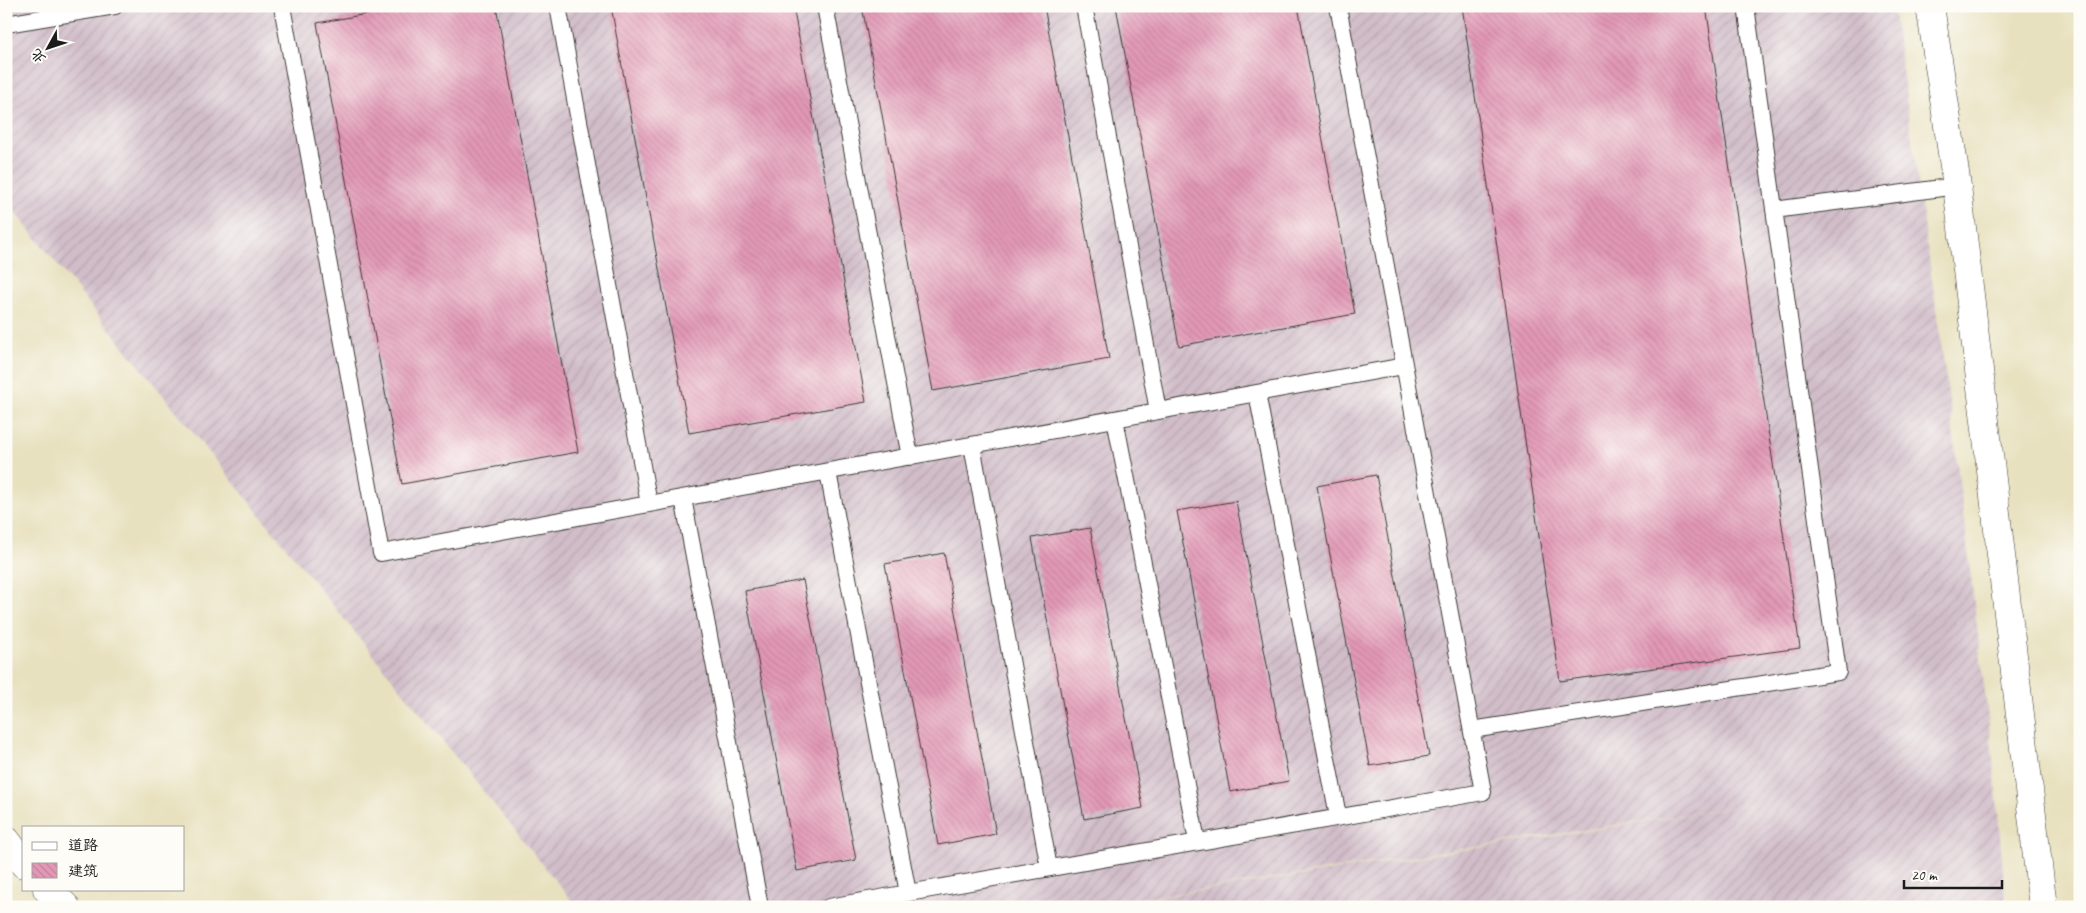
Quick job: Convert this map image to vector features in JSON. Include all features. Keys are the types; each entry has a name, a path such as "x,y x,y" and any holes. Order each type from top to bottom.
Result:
{"street":[{"path":"1930,6 1957,186 2043,907"},
{"path":"6,840 22,861"},
{"path":"48,890 66,907"}],"lane":[{"path":"6,24 115,6"},
{"path":"282,6 381,553 1404,366"},
{"path":"558,6 649,504"},
{"path":"825,6 910,457"},
{"path":"1084,6 1158,411"},
{"path":"829,907 1483,792 1338,6"},
{"path":"1472,730 1838,672 1746,6"},
{"path":"1774,210 1957,186"},
{"path":"1257,393 1338,816"},
{"path":"1115,419 1197,842"},
{"path":"972,445 1048,868"},
{"path":"828,472 908,893"},
{"path":"683,498 760,907"}],"shaded area":[{"path":"6,6 1893,6 1950,406 1994,766 2006,907 577,907 6,201","holes":["1771,801 1555,836 1102,906"]}],"building":[{"path":"411,6 496,6 578,452 402,484 317,23"},
{"path":"611,6 793,6 866,402 689,433"},
{"path":"862,6 1044,6 1109,359 933,391"},
{"path":"1116,6 1298,6 1355,314 1179,346"},
{"path":"1462,6 1706,6 1800,648 1560,681"},
{"path":"1376,475 1429,756 1370,766 1317,486"},
{"path":"1236,501 1289,781 1230,792 1177,511"},
{"path":"1090,528 1143,808 1084,819 1032,538"},
{"path":"944,553 996,834 938,845 885,564"},
{"path":"803,580 856,860 797,871 745,591"}]}
